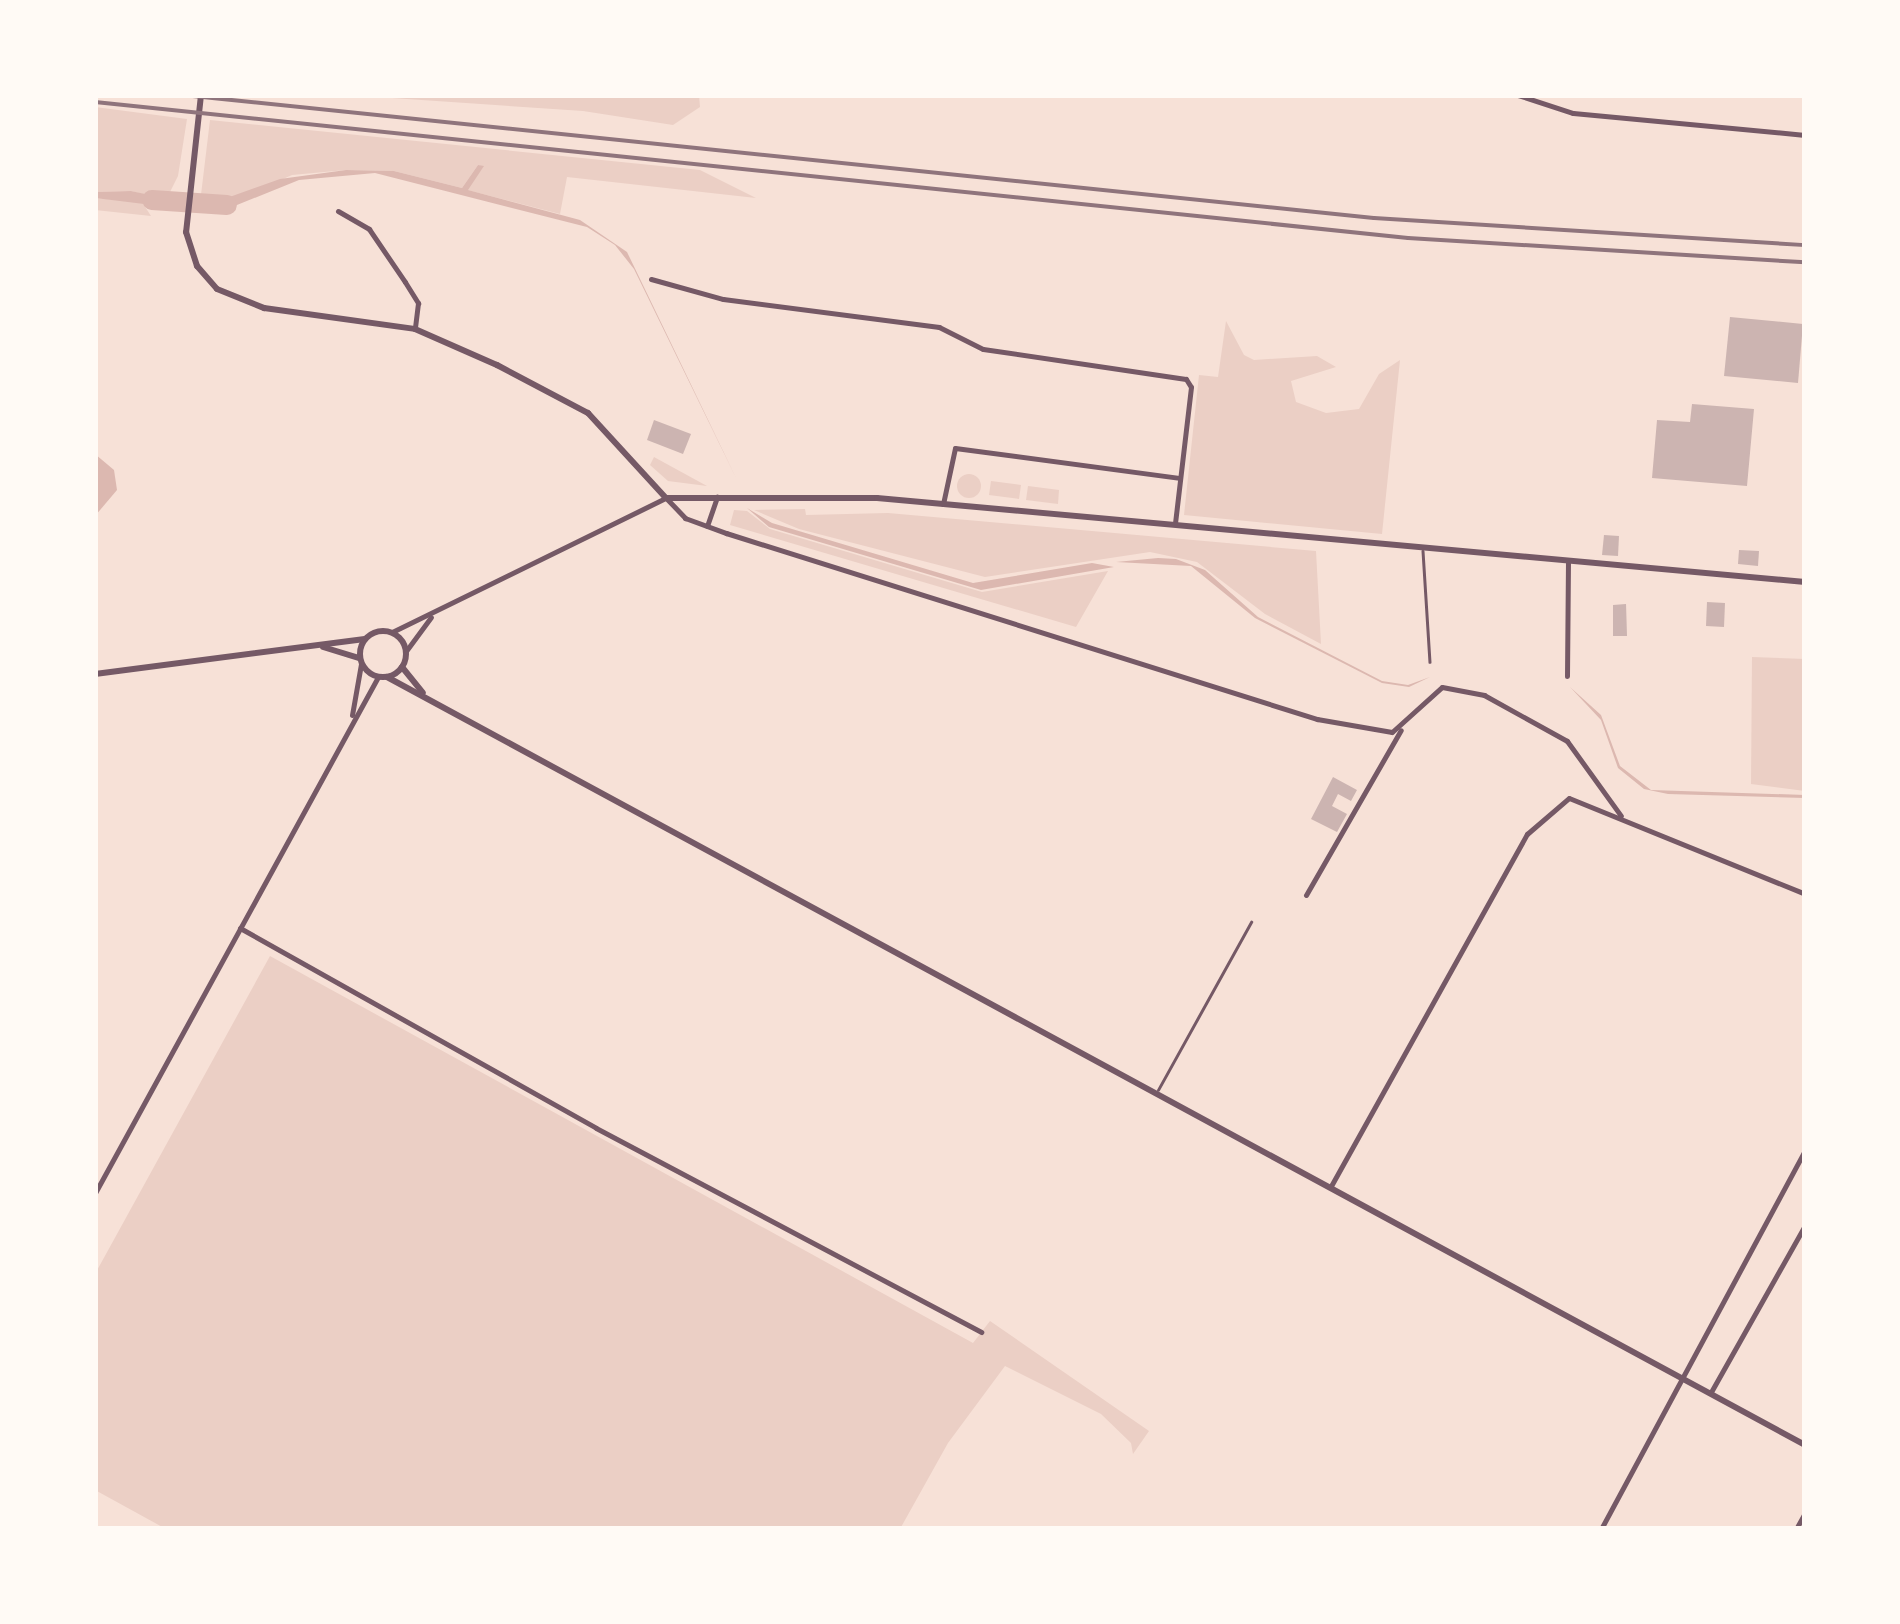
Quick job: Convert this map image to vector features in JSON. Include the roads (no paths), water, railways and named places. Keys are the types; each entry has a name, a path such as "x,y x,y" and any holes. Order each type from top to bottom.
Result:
{"street":[{"path":"201,95 186,223 198,268 236,301 416,329 588,412 682,516 707,526 1317,719 1403,728"},
{"path":"1518,95 1573,112 1805,135"},
{"path":"338,211 364,223 406,282 418,303 416,329"},
{"path":"652,279 723,300 926,324 983,349 1186,379 1191,387 1175,524"},
{"path":"943,504 955,448 1180,478"},
{"path":"95,674 317,646 392,632 666,498 760,496 943,504 1805,582"},
{"path":"707,526 716,497"},
{"path":"1567,676 1568,562"},
{"path":"95,1193 350,723 382,677 402,667 406,651 433,615"},
{"path":"392,632 406,651"},
{"path":"350,723 365,639"},
{"path":"317,646 360,661 382,677 1157,1091 1805,1445"},
{"path":"402,667 427,698"},
{"path":"1306,895 1403,728 1442,687 1484,695 1567,740 1621,816"},
{"path":"1331,1186 1528,834 1573,796 1805,894"},
{"path":"240,928 596,1128 981,1332"},
{"path":"1600,1529 1805,1150"},
{"path":"1711,1392 1805,1225"},
{"path":"1796,1529 1805,1514"}],"lane":[{"path":"1423,550 1430,662"},
{"path":"1157,1091 1252,922"}],"waterway":[{"path":"152,200 227,205"}],"railway":[{"path":"183,95 1374,218 1805,245"},
{"path":"95,102 1408,238 1805,262"}]}
